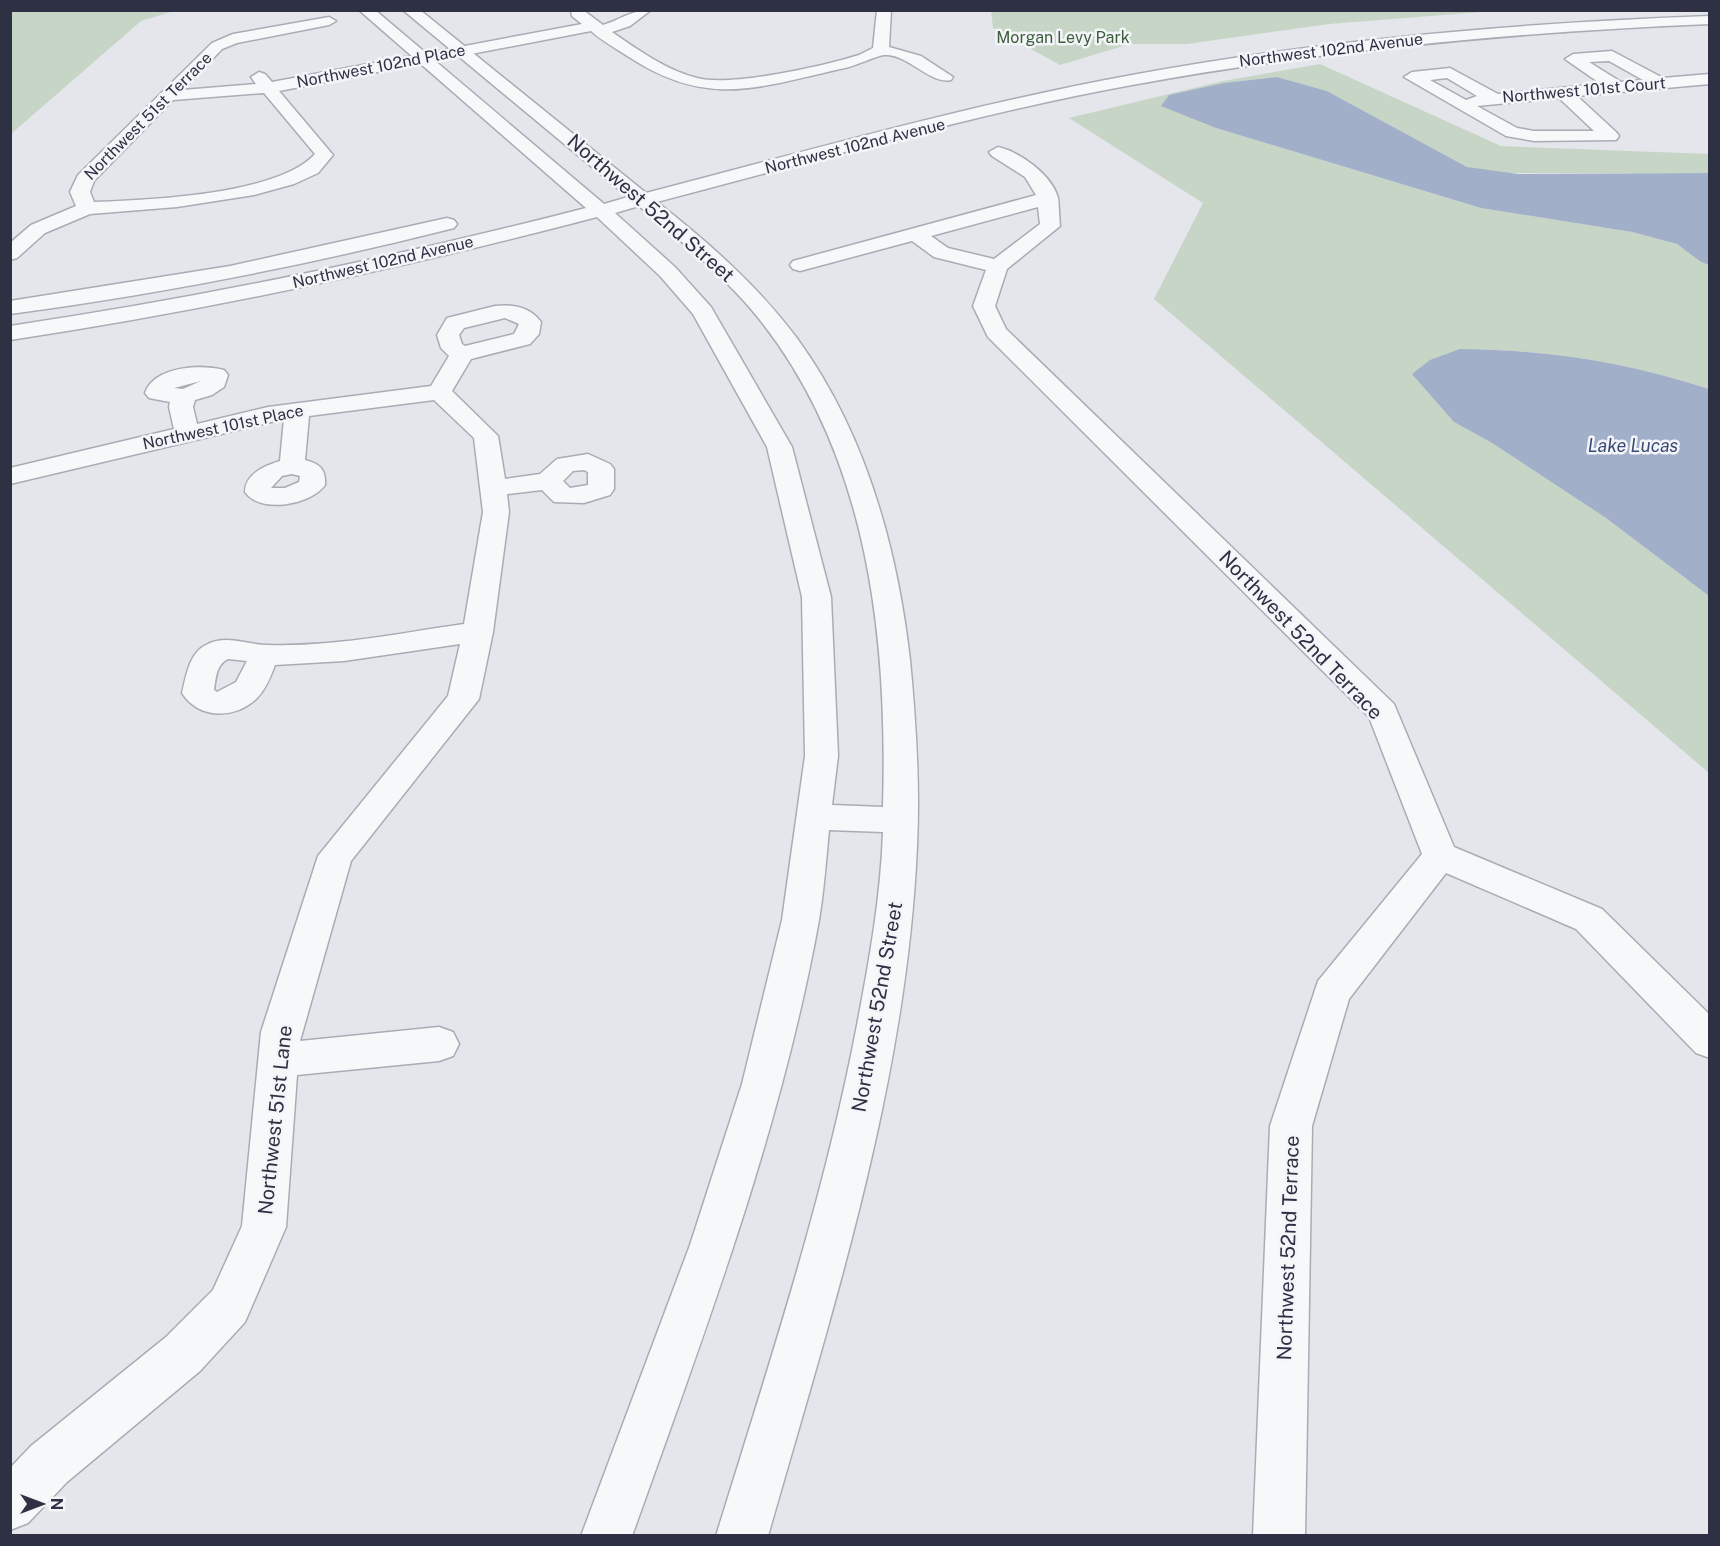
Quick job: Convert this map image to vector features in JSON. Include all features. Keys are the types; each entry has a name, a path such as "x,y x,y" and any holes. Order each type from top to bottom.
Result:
{"street":[{"name":"Northwest 52nd Street","path":"366,10 578,200 656,260 704,313 738,364 778,443 805,532 820,635 822,747 816,817 796,946 761,1087 730,1188 606,1536"},
{"name":"Northwest 52nd Street","path":"410,10 636,186 762,309 801,361 839,431 877,542 888,597 901,705 901,820 892,944 858,1123 803,1326 742,1536"},
{"path":"587,21 625,23 644,10"},
{"path":"880,50 884,10"},
{"name":"Northwest 102nd Avenue","path":"1274,42 1450,22 1615,10"},
{"name":"Northwest 102nd Avenue","path":"10,333 62,327 304,282 578,200 636,186 1087,89 1210,66 1444,36 1572,26 1710,20"},
{"name":"Northwest 51st Terrace","path":"10,254 38,229 87,208 80,192 85,179 222,43 329,21"},
{"name":"Northwest 102nd Place","path":"168,95 213,94 263,82 587,21"},
{"path":"587,21 684,81 705,85 735,85 857,59 880,50 915,58 945,77"},
{"path":"1616,86 1574,59 1612,56 1659,83"},
{"path":"1495,99 1450,73 1412,77 1521,134 1610,136 1561,91"},
{"name":"Northwest 102nd Avenue","path":"816,135 1062,76"},
{"name":"Northwest 102nd Place","path":"182,82 263,82"},
{"path":"87,208 143,206 189,200 292,181 314,170 321,164 324,155 263,82"},
{"name":"Northwest 101st Court","path":"1459,103 1616,86 1706,82"},
{"path":"914,233 941,253 998,266 1050,226 1048,198 1038,177 998,152"},
{"name":"Northwest 102nd Avenue","path":"578,200 636,186"},
{"path":"800,265 1048,198"},
{"name":"Northwest 102nd Avenue","path":"10,308 65,301 293,260 465,220"},
{"name":"Northwest 52nd Terrace","path":"998,266 984,306 996,332 1383,712 1440,855 1332,992 1291,1126 1280,1536"},
{"path":"439,392 462,354"},
{"name":"Northwest 101st Place","path":"10,476 268,414 439,392"},
{"name":"Northwest 51st Lane","path":"10,1505 49,1464 183,1354 229,1305 264,1227 281,1032 335,856 463,699 478,632 496,512 486,436 439,392"},
{"path":"184,396 181,407 187,434"},
{"path":"292,466 297,410"},
{"path":"494,488 548,481"},
{"path":"264,655 315,652 478,632"},
{"path":"816,817 901,820"},
{"path":"1440,855 1588,919 1710,1041"},
{"path":"278,1060 439,1044"}],"green space":[{"path":"11,10 174,11 141,21 11,134"},
{"name":"Morgan Levy Park","path":"991,10 1494,11 1329,24 1187,44 1130,44 1060,65 993,28"},
{"path":"1320,64 1501,146 1709,154 1709,173 1494,173 1467,167 1327,91 1277,77 1224,83 1162,105 1216,128 1481,208 1632,232 1677,244 1701,262 1709,265 1709,389 1647,372 1586,359 1525,352 1460,349 1454,422 1492,443 1606,518 1709,596 1709,773 1154,299 1203,203 1069,118 1223,81"}],"water":[{"path":"1277,77 1327,91 1467,167 1518,174 1709,173 1709,265 1701,262 1677,244 1632,232 1481,208 1216,128 1161,106 1169,95 1224,83"},
{"name":"Lake Lucas","path":"1460,349 1525,352 1586,359 1647,371 1709,389 1709,596 1606,518 1492,443 1454,422 1412,374 1430,360"}]}
